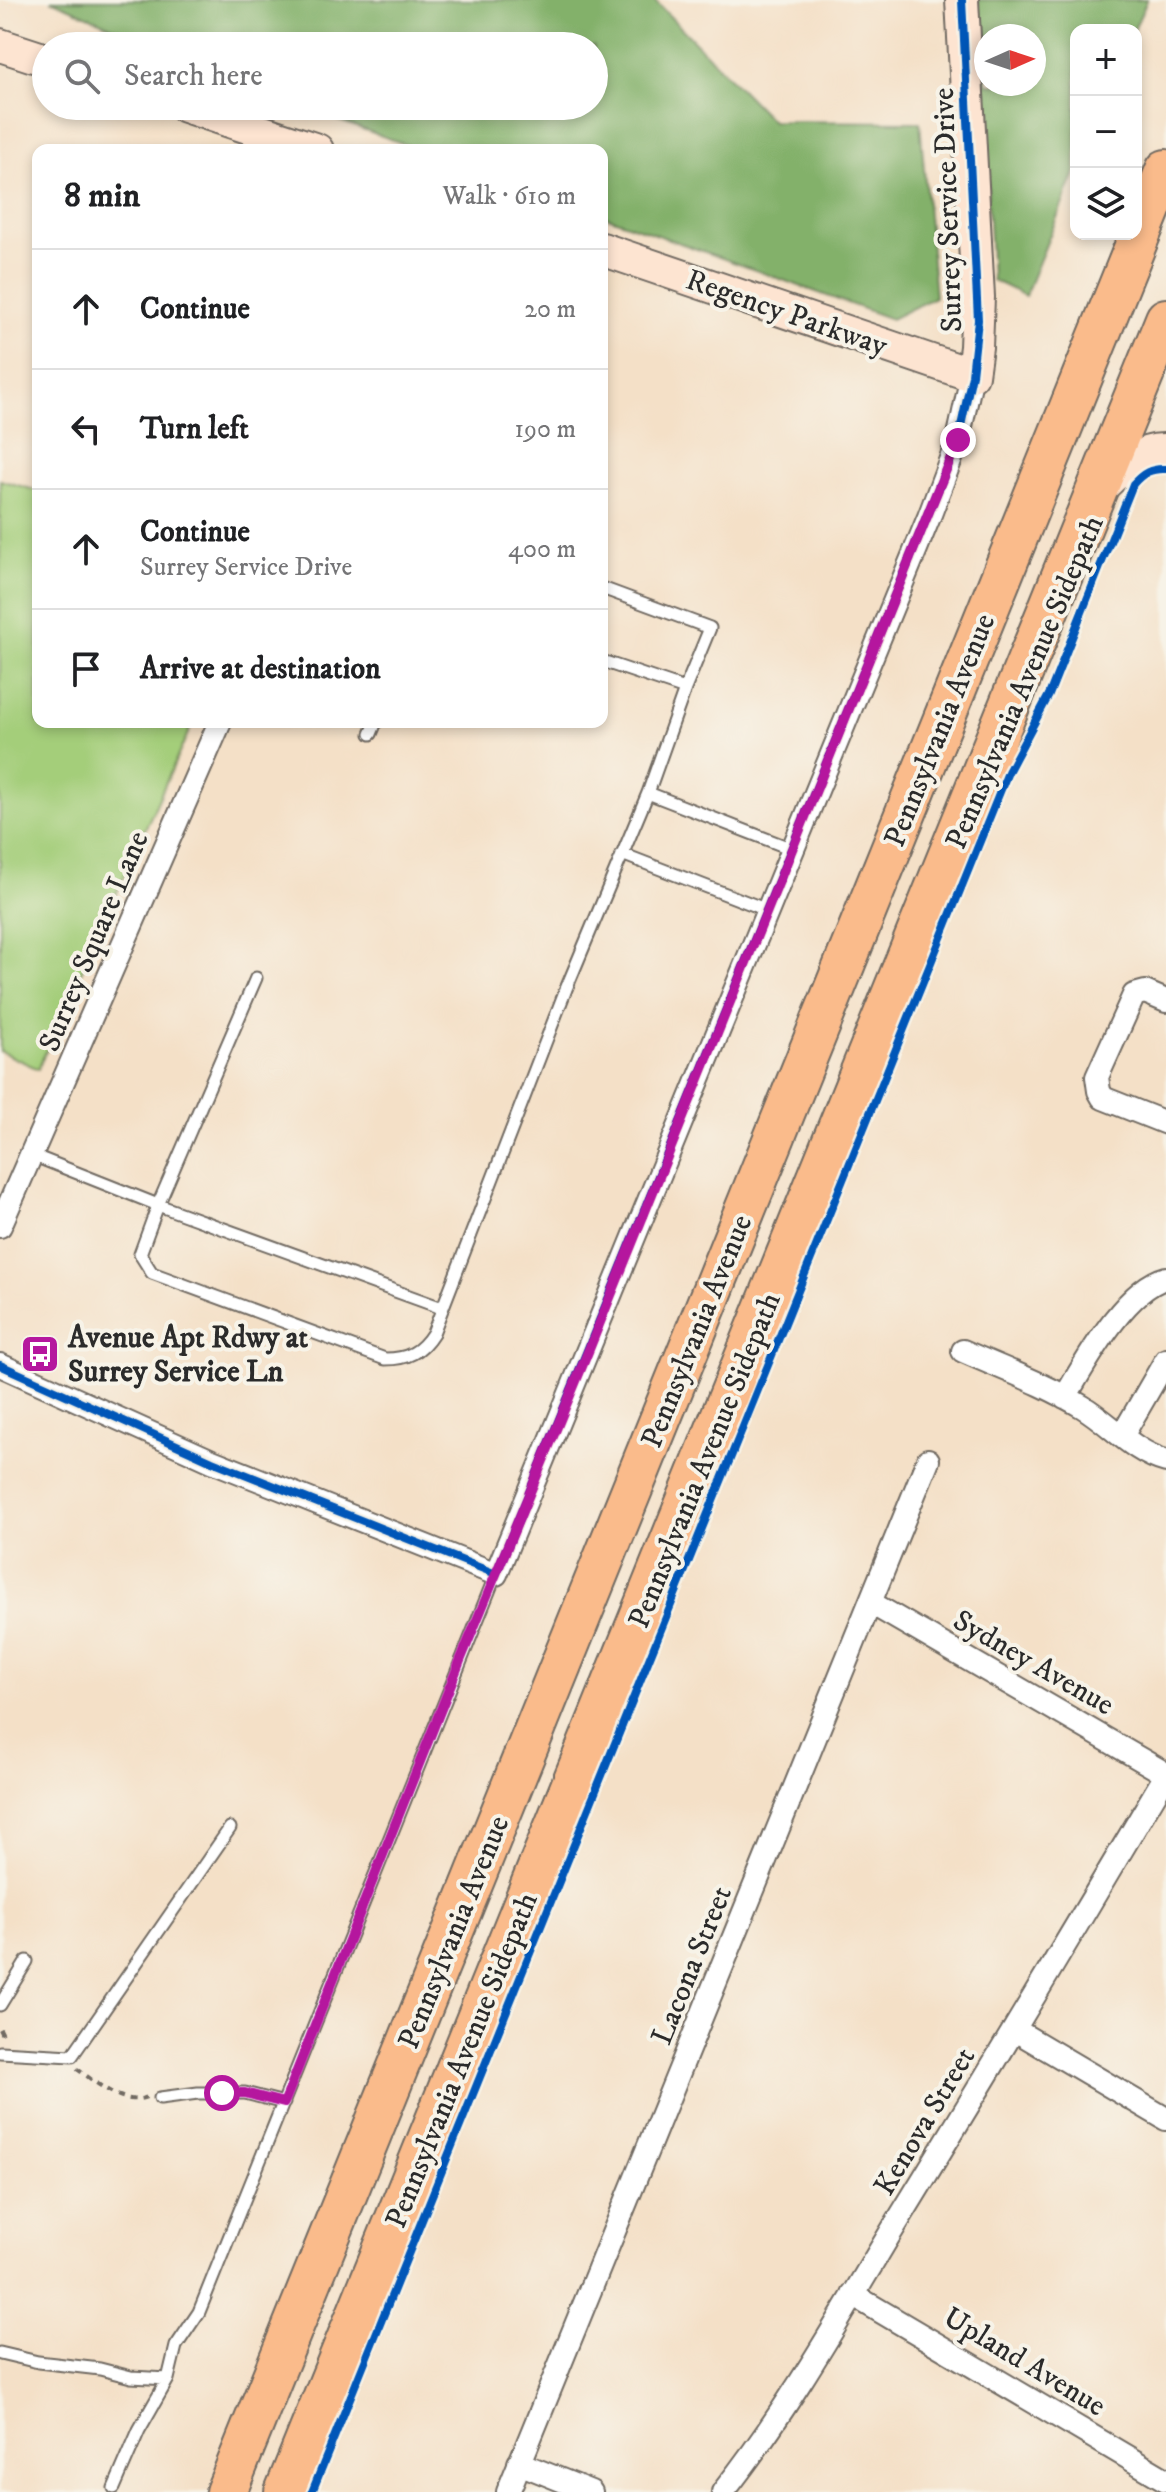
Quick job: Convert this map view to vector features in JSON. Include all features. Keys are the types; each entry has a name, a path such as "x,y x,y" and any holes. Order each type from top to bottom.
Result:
{"highway":[{"name":"Pennsylvania Avenue","path":"226,2492 1166,170"},
{"name":"Pennsylvania Avenue","path":"285,2492 1166,319"}],"street":[{"name":"Surrey Service Drive","path":"496,1574 964,420 976,347 978,297 962,0"},
{"path":"0,45 32,55"},
{"path":"227,120 299,144"},
{"name":"Regency Parkway","path":"608,251 972,375"},
{"path":"1095,493 1135,458 1153,450 1166,450"},
{"name":"Surrey Square Lane","path":"0,1226 217,728"},
{"path":"1166,1001 1145,992 1134,995 1097,1077 1103,1098 1166,1123"},
{"path":"1065,1397 1097,1343 1118,1317 1152,1283 1166,1278"},
{"path":"963,1351 1065,1397 1145,1453 1166,1461"},
{"path":"1122,1436 1166,1360"},
{"path":"0,1365 212,1461 496,1574"},
{"name":"Lacona Street","path":"508,2492 928,1460"},
{"name":"Sydney Avenue","path":"871,1603 1166,1774"},
{"name":"Kenova Street","path":"723,2492 773,2423 853,2295 1166,1774"},
{"path":"1015,2030 1166,2119"},
{"name":"Upland Avenue","path":"853,2295 1166,2480"},
{"path":"519,2463 591,2492"}],"lane":[{"path":"256,978 140,1254 152,1273 385,1359 401,1359 423,1349 433,1333 566,989 648,793 710,628 608,590"},
{"path":"608,663 685,689"},
{"path":"648,793 792,849"},
{"path":"622,854 767,910"},
{"path":"32,1155 158,1205 442,1308"},
{"path":"114,2488 139,2430 168,2379 176,2346 199,2312 496,1574"},
{"path":"0,2052 72,2056 230,1828"},
{"path":"0,2005 27,1961"},
{"path":"157,2097 245,2093 284,2103"},
{"path":"0,2353 131,2377 168,2379"}],"path":[{"path":"0,2029 7,2043 19,2053"},
{"path":"76,2068 103,2088 124,2097 140,2100 157,2097"}],"green space":[{"path":"51,0 654,0 772,121 920,122 935,297 891,319 608,217 608,144 404,144 337,120 608,120 608,32 125,32"},
{"path":"978,0 1147,0 1137,24 1070,24 1070,186 1025,296 992,280 983,96 1046,96 1046,24 979,24"},
{"path":"0,480 32,489 32,728 190,728 38,1069 0,1051"}],"cycle path":[{"path":"0,1365 212,1461 496,1574 958,440 972,375 978,320 962,0"},
{"name":"Pennsylvania Avenue Sidepath","path":"312,2492 1008,772 1049,695 1133,484 1148,472 1166,469"}],"place":[{"name":"Avenue Apt Rdwy at Surrey Service Ln","path":"40,1354"}],"route":[{"path":"222,2093 245,2093 284,2103 460,1661 958,440"}]}
